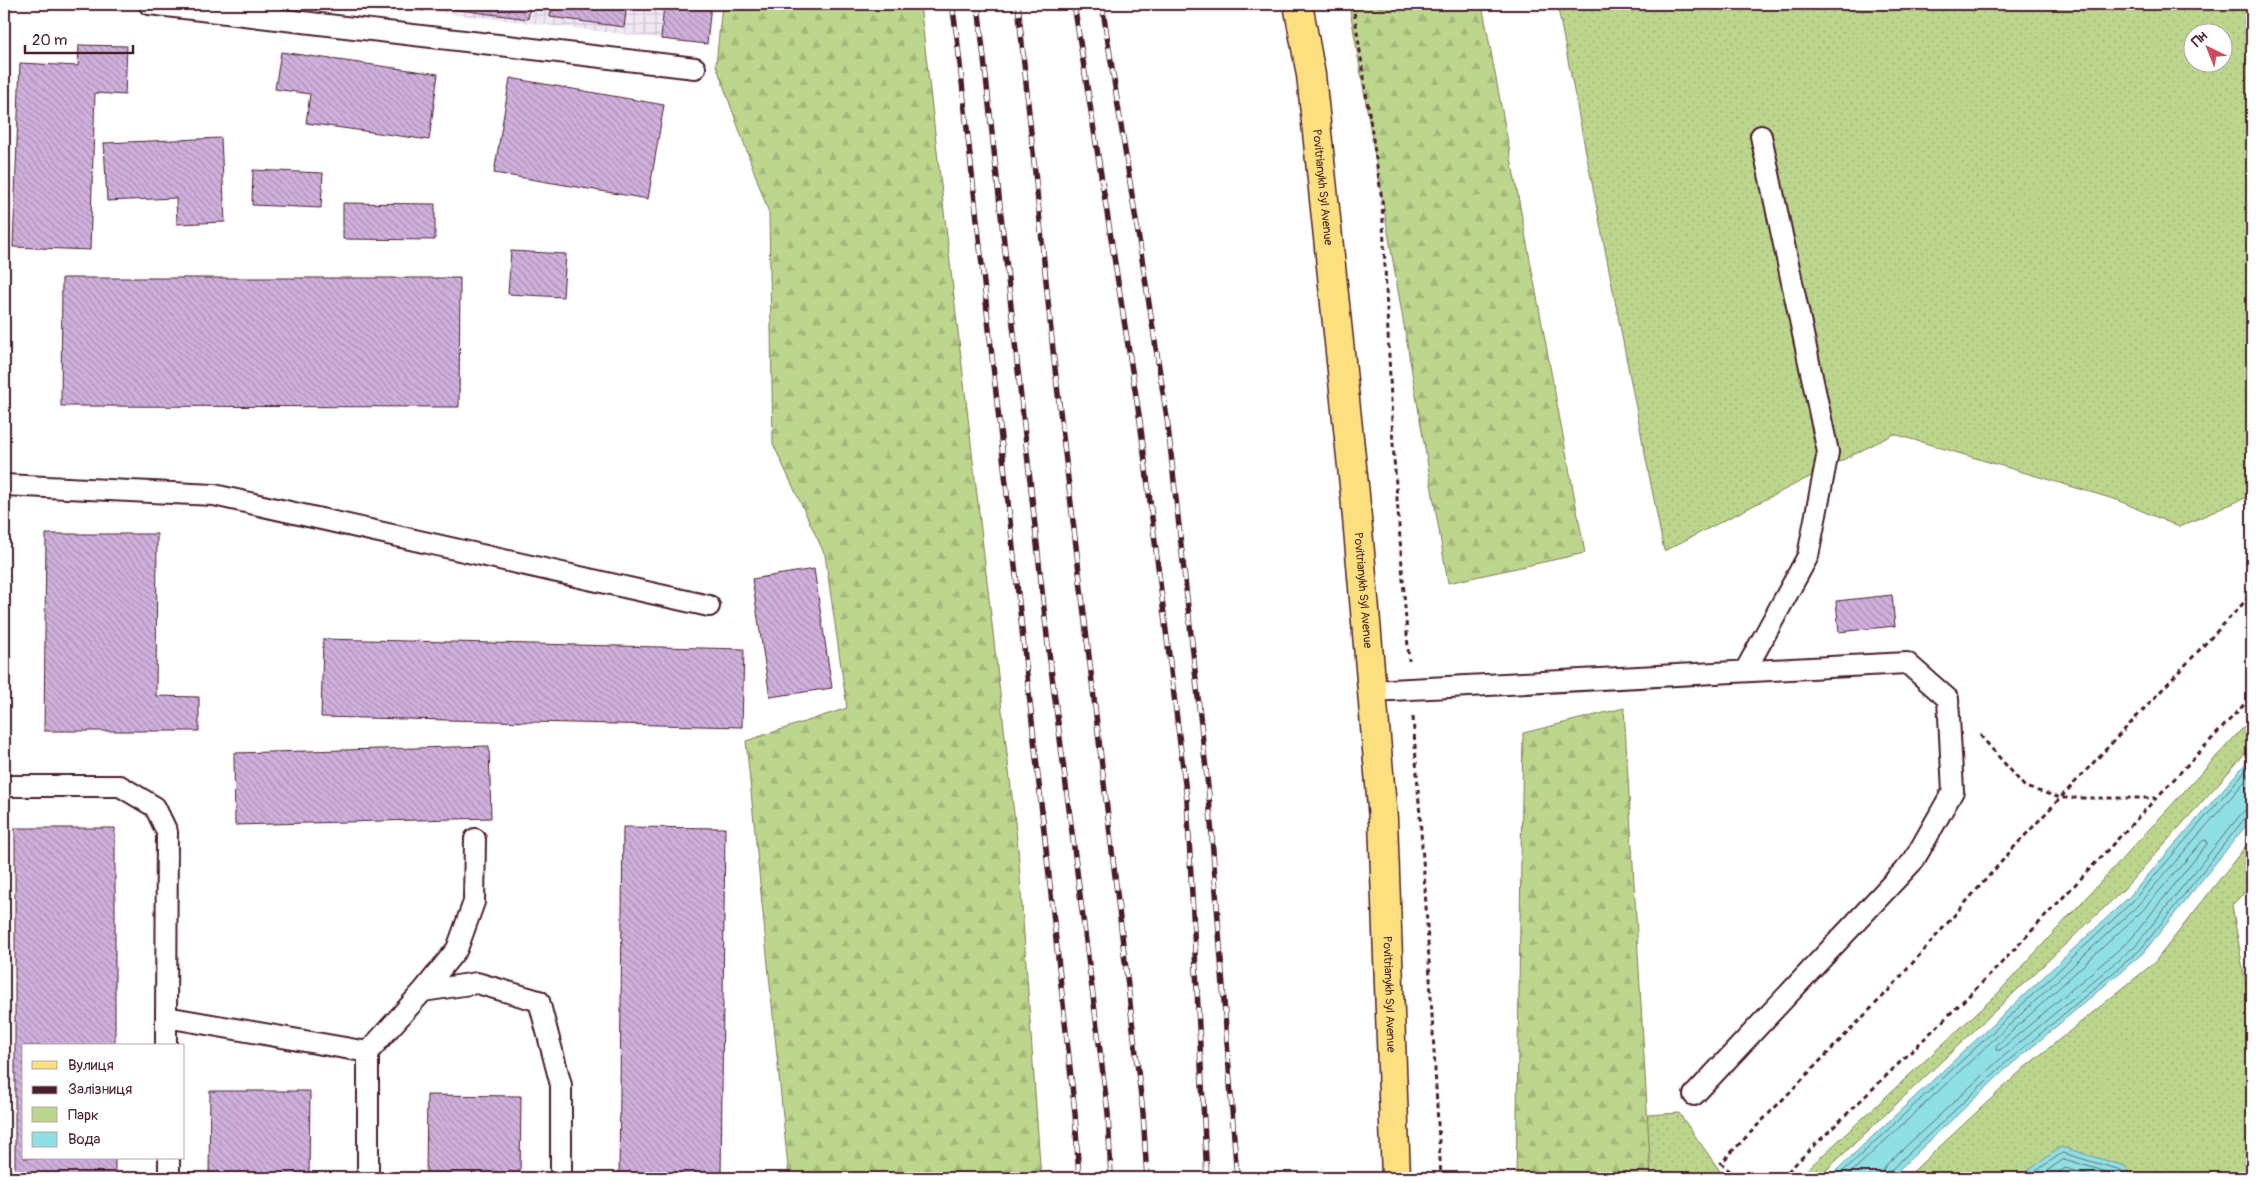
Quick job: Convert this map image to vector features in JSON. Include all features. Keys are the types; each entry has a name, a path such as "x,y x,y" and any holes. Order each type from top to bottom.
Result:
{"main road":[{"name":"Povitrianykh Syl Avenue","path":"1298,4 1311,75 1355,495 1383,819 1396,1178"}],"lane":[{"path":"149,4 695,68"},
{"path":"1745,671 1808,556 1828,452 1761,136"},
{"path":"4,485 214,495 709,606"},
{"path":"1372,691 1906,663 1948,700 1953,791 1914,860 1694,1095"},
{"path":"4,786 120,786 155,807 167,832 166,1044"},
{"path":"368,1178 368,1052 458,949 474,902 475,839"},
{"path":"423,991 477,983 539,1001 561,1085 561,1178"},
{"path":"166,1017 368,1052"},
{"path":"169,1160 169,1178"}],"path":[{"path":"1353,4 1382,200 1393,444 1425,888 1441,1178"},
{"path":"1737,1178 1721,1163 1888,990 2016,845 2252,594"},
{"path":"1781,1178 1993,972 2252,696"},
{"path":"1948,700 2025,787 2061,798 2156,798"}],"shaded area":[{"path":"369,4 711,4 707,44"}],"green space":[{"path":"722,4 920,4 1018,848 1041,1178 789,1178 746,741 847,708 825,555 773,444 769,213 716,65"},
{"path":"1349,4 1482,4 1585,553 1448,583"},
{"path":"1557,4 2252,4 2252,495 2179,527 2117,500 1894,434 1664,551"},
{"path":"1624,708 1651,1178 1516,1178 1523,733"},
{"path":"2252,718 2252,746 2124,889 1818,1178 1798,1178 1997,994"},
{"path":"2252,838 2252,885 2232,905 2252,1021 2252,1178 1906,1178 2024,1068 2154,963"},
{"path":"1679,1113 1725,1178 1651,1178 1647,1115"}],"water":[{"path":"2252,756 2252,818 2143,953 2006,1069 1890,1178 1828,1178 2128,898"},
{"path":"2061,1147 2125,1166 2134,1178 2018,1178"}],"building":[{"path":"369,4 425,4 424,11"},
{"path":"453,4 530,4 528,19 452,9"},
{"path":"552,4 627,4 624,27 550,17"},
{"path":"664,4 711,4 707,44 661,39"},
{"path":"79,45 127,46 125,95 95,93 90,250 13,247 20,63 78,66"},
{"path":"281,52 438,74 429,140 306,123 310,94 275,89"},
{"path":"510,78 664,105 648,199 494,173"},
{"path":"221,138 225,222 177,224 176,198 107,201 104,143"},
{"path":"253,170 323,173 321,208 252,205"},
{"path":"343,203 435,204 435,240 343,239"},
{"path":"511,251 566,254 563,297 508,294"},
{"path":"62,278 460,278 459,407 61,406"},
{"path":"46,534 157,534 156,696 199,697 199,731 44,731"},
{"path":"814,569 832,688 770,697 752,579"},
{"path":"1892,595 1895,626 1839,632 1836,601"},
{"path":"323,639 744,649 742,727 321,717"},
{"path":"489,746 491,818 235,825 234,753"},
{"path":"623,827 725,828 721,1178 619,1178"},
{"path":"15,828 115,828 115,1044 22,1044 22,1160 115,1160 115,1178 15,1178"},
{"path":"210,1091 310,1091 309,1178 209,1178"},
{"path":"427,1095 521,1096 520,1178 426,1178"}],"railway":[{"path":"952,4 1075,1113 1079,1178"},
{"path":"978,4 1048,645 1108,1113 1111,1178"},
{"path":"1018,4 1054,360 1143,1113 1147,1178"},
{"path":"1074,4 1140,421 1187,800 1207,1178"},
{"path":"1102,4 1167,418 1209,796 1237,1178"}]}
